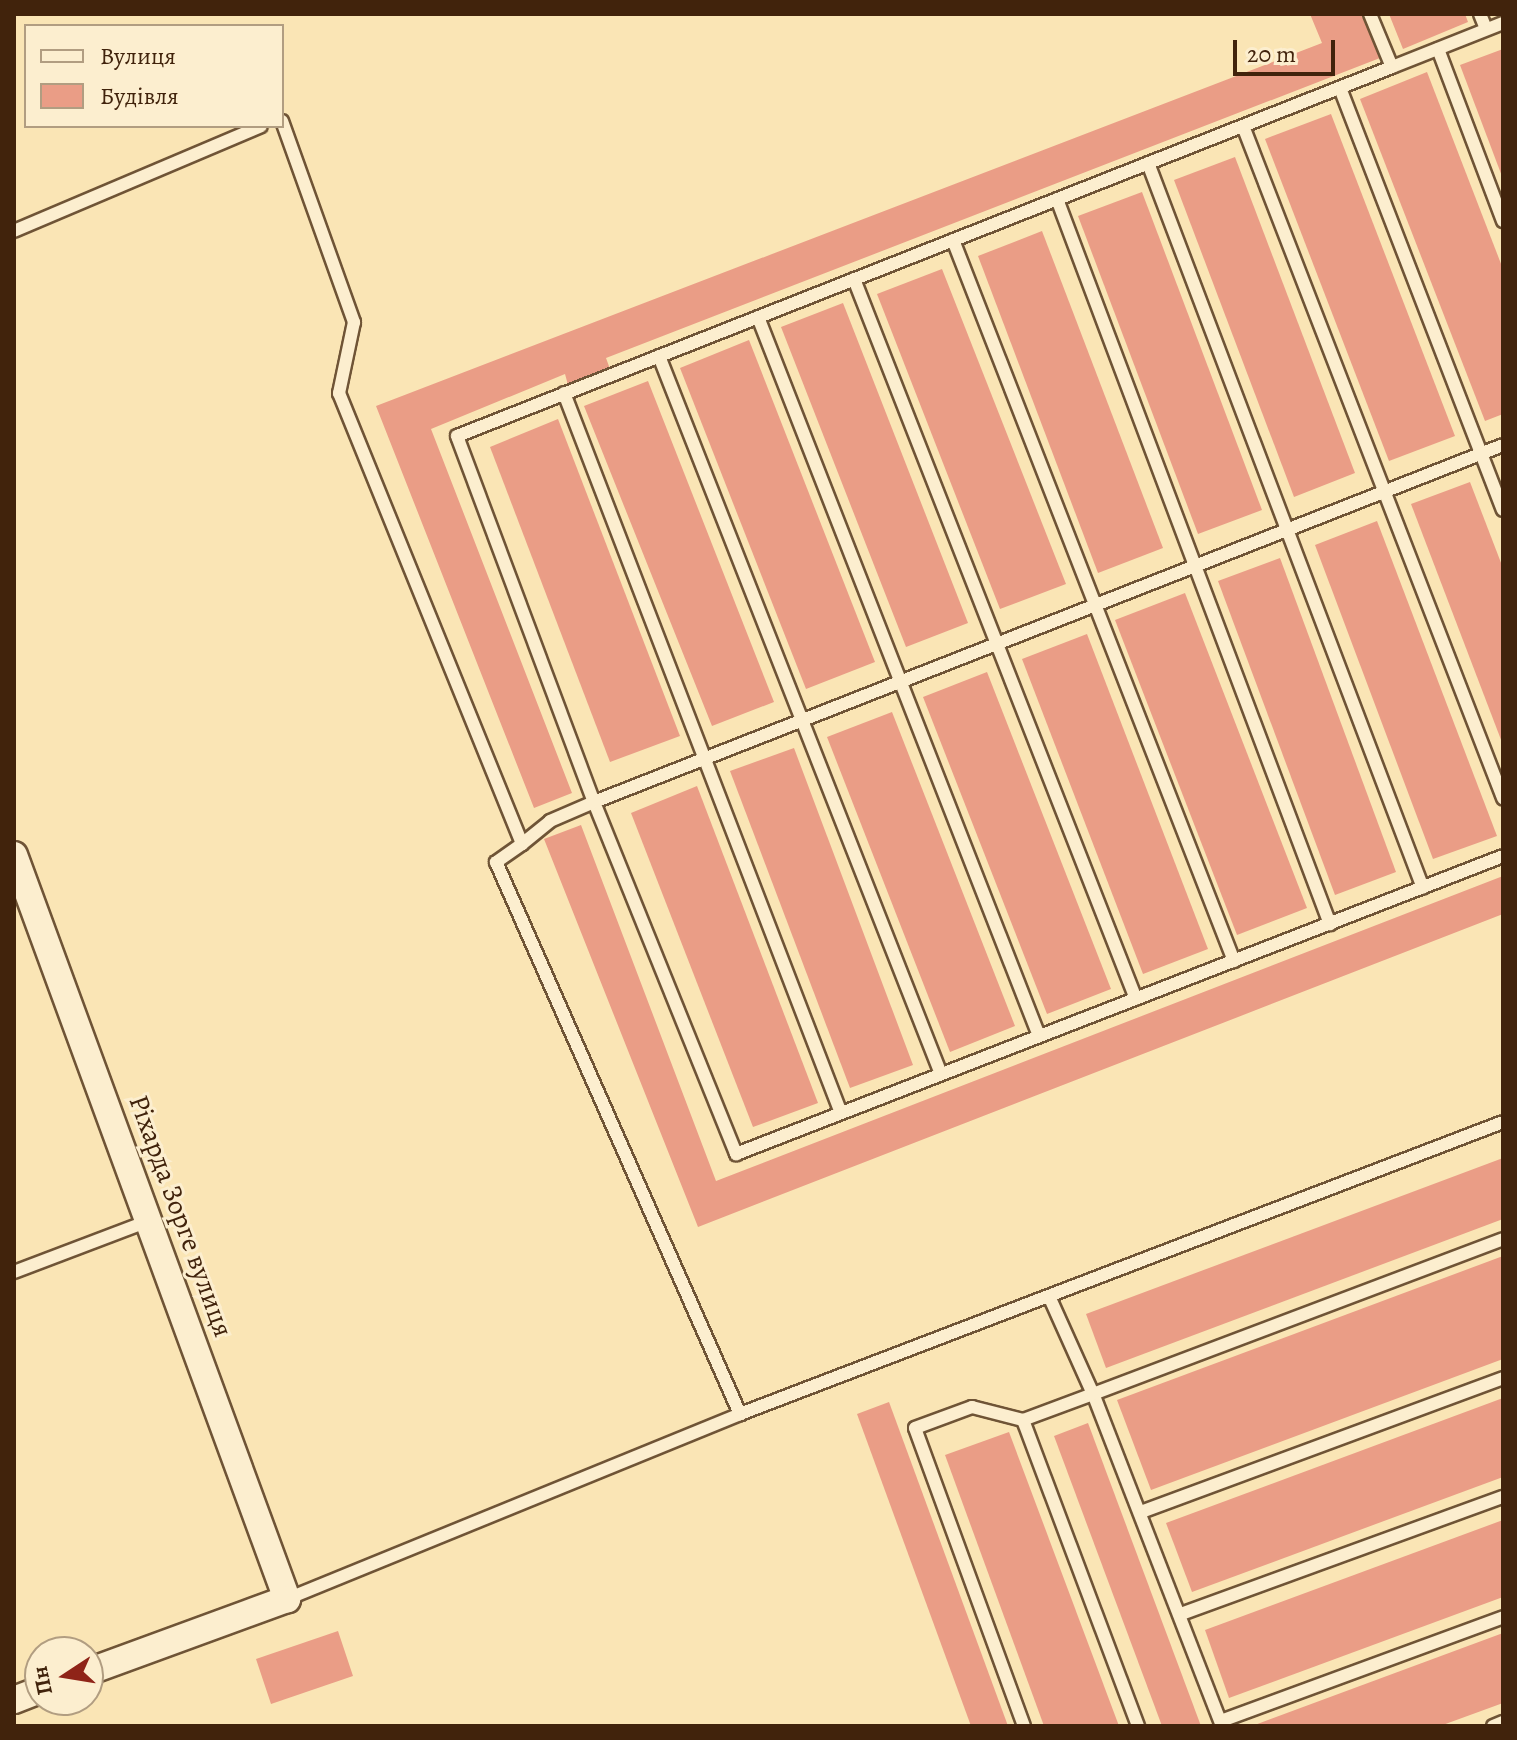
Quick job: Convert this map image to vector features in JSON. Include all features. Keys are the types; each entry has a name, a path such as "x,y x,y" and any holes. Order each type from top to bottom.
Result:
{"street":[{"name":"Ріхарда Зорге вулиця","path":"14,855 287,1599"},
{"path":"104,1666 287,1599"}],"lane":[{"path":"1370,14 1392,67"},
{"path":"1480,14 1486,29"},
{"path":"1503,23 457,436 594,802 736,1154 1503,856"},
{"path":"1438,49 1503,221"},
{"path":"1340,88 1503,510"},
{"path":"1243,126 1503,798"},
{"path":"284,127 354,322 339,393 522,844"},
{"path":"14,231 256,128"},
{"path":"1148,163 1423,888"},
{"path":"1057,199 1330,924"},
{"path":"953,240 1234,961"},
{"path":"854,279 1136,999"},
{"path":"758,317 903,681 1039,1036"},
{"path":"659,356 941,1074"},
{"path":"564,393 841,1113"},
{"path":"740,1414 496,862 550,821 594,802 1503,445"},
{"path":"287,1599 740,1414 1503,1122"},
{"path":"14,1272 148,1221"},
{"path":"1024,1726 915,1428 972,1407 1023,1420 1503,1239"},
{"path":"1049,1296 1141,1512 1222,1724 1503,1617"},
{"path":"1141,1512 1503,1378"},
{"path":"1023,1420 1138,1726"},
{"path":"1181,1614 1503,1497"},
{"path":"1493,1726 1503,1722"}],"building":[{"path":"1310,14 1361,14 1380,58 606,358 610,369 568,385 565,374 431,429 572,793 534,808 376,406 1322,43"},
{"path":"1389,14 1465,14 1468,22 1403,49"},
{"path":"1503,49 1503,179 1460,65"},
{"path":"1427,72 1503,269 1503,414 1485,421 1360,99"},
{"path":"1331,114 1455,436 1389,461 1265,139"},
{"path":"1235,157 1355,473 1294,497 1174,180"},
{"path":"1142,192 1262,510 1198,534 1078,216"},
{"path":"1042,231 1163,548 1098,573 978,256"},
{"path":"942,269 1066,584 1000,609 877,294"},
{"path":"843,303 968,623 906,647 781,327"},
{"path":"749,340 875,662 806,689 680,368"},
{"path":"648,381 774,702 712,726 584,406"},
{"path":"558,419 680,736 610,762 490,447"},
{"path":"1470,482 1503,568 1503,745 1411,504"},
{"path":"1377,521 1497,836 1433,859 1315,545"},
{"path":"1280,558 1396,872 1335,895 1218,581"},
{"path":"1185,593 1307,908 1237,935 1115,620"},
{"path":"1087,634 1208,949 1143,974 1022,659"},
{"path":"987,672 1111,989 1047,1014 923,697"},
{"path":"892,712 1015,1026 950,1052 827,737"},
{"path":"794,748 913,1065 850,1088 730,771"},
{"path":"697,786 818,1103 753,1127 631,813"},
{"path":"581,825 716,1181 1503,876 1503,914 698,1227 544,839"},
{"path":"1503,1158 1503,1219 1106,1368 1086,1314"},
{"path":"1503,1256 1503,1359 1151,1490 1117,1400"},
{"path":"1503,1398 1503,1477 1192,1592 1166,1523"},
{"path":"889,1402 1008,1726 971,1726 857,1414"},
{"path":"1088,1423 1201,1726 1162,1726 1054,1436"},
{"path":"1009,1432 1119,1726 1044,1726 945,1455"},
{"path":"1503,1520 1503,1597 1229,1698 1205,1630"},
{"path":"338,1631 353,1676 271,1704 256,1659"},
{"path":"1503,1633 1503,1703 1440,1726 1252,1726"}]}
